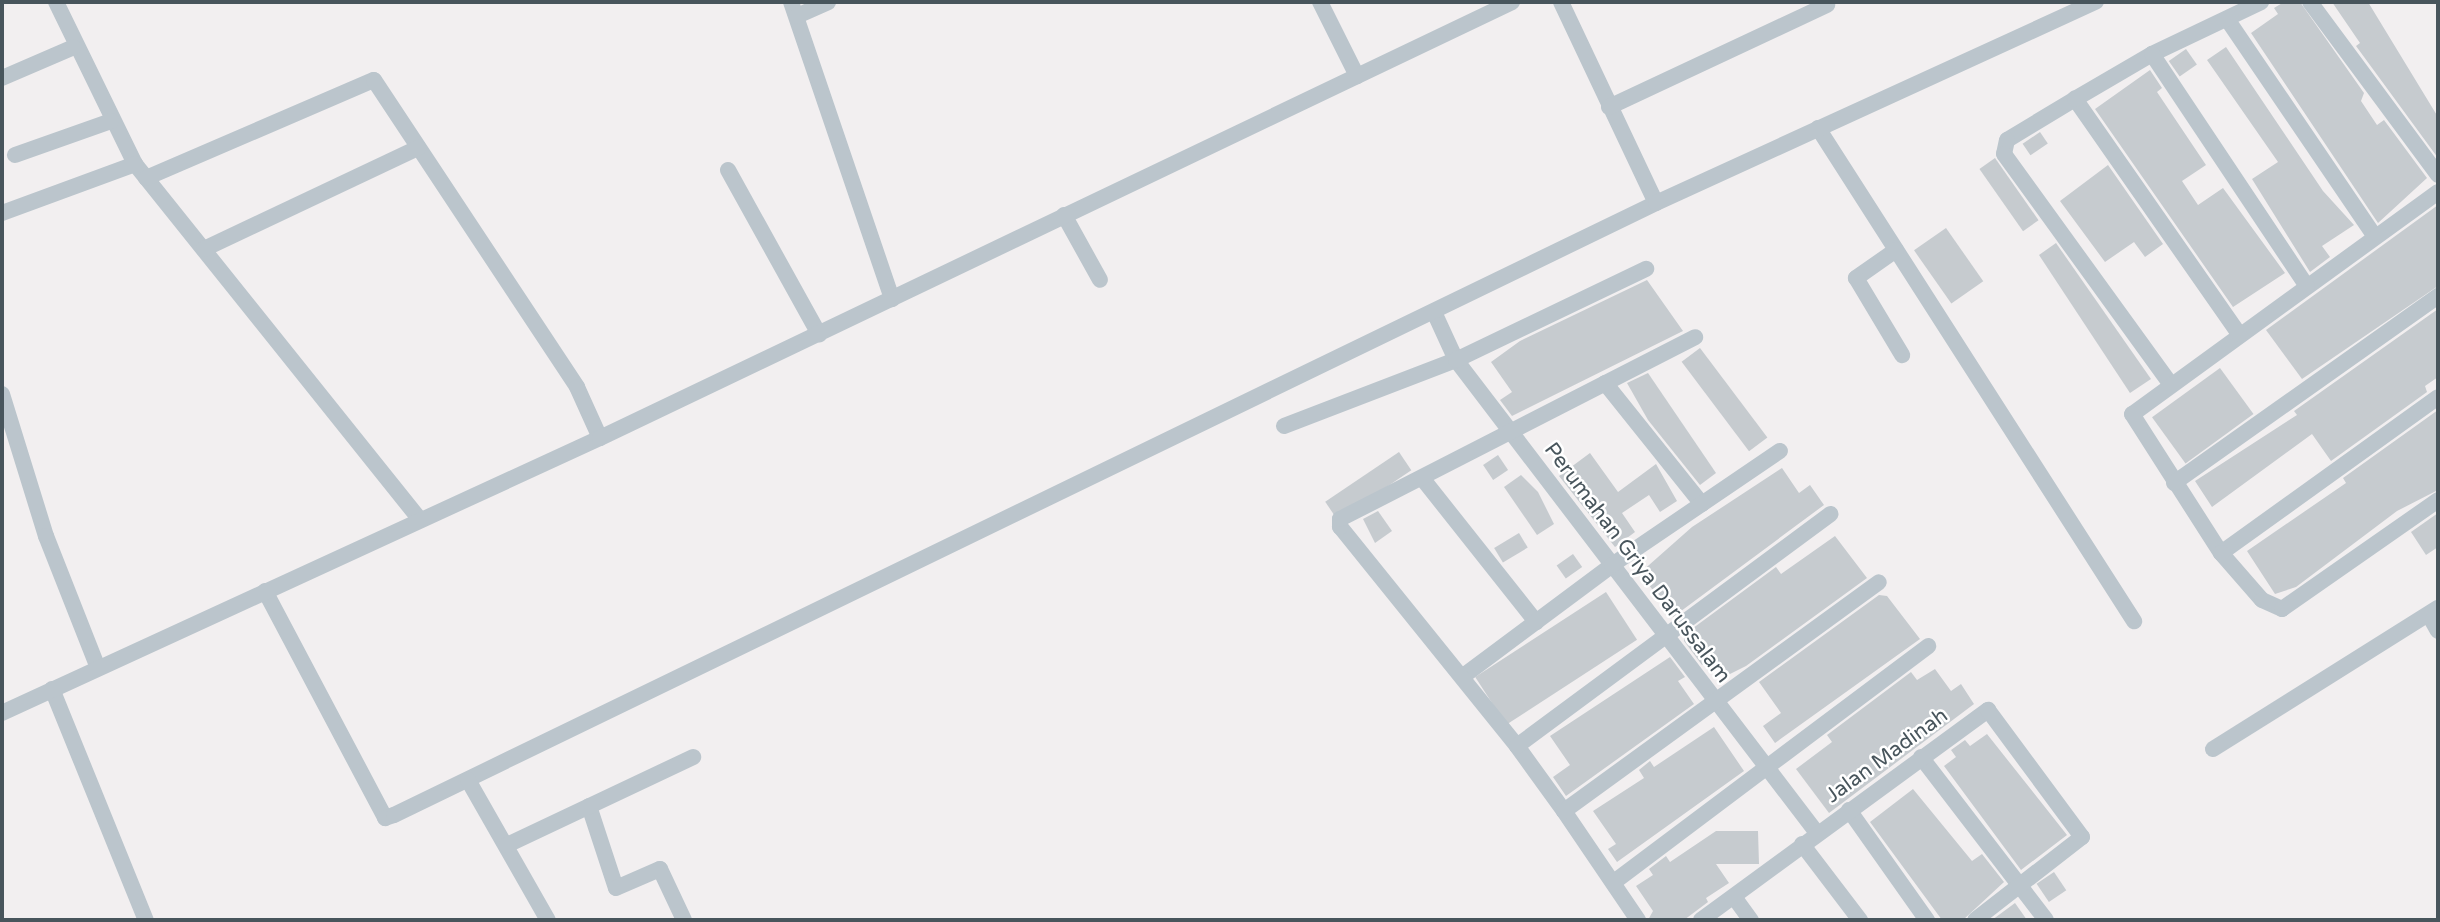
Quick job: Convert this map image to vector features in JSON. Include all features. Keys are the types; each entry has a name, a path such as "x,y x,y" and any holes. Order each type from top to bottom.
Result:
{"street":[{"path":"55,2 74,47 135,164 419,519"},
{"path":"828,2 794,9 892,299"},
{"path":"1320,2 1357,76"},
{"path":"267,595 385,818 473,788 1656,203 2096,2"},
{"path":"2169,383 2004,154 2007,140 2152,54 2260,2"},
{"path":"2310,2 2438,175"},
{"path":"2,713 267,595 419,519 600,438 892,299 1071,228 1357,76 1505,3"},
{"path":"1609,107 1827,5"},
{"path":"1565,8 1656,203"},
{"path":"2227,19 2375,237"},
{"path":"2,78 74,47"},
{"path":"2152,54 2306,286"},
{"path":"146,177 369,80 382,86 418,148 577,387 600,438"},
{"path":"2076,99 2239,334"},
{"path":"15,155 111,121"},
{"path":"1818,128 2134,621"},
{"path":"204,249 418,148"},
{"path":"2,213 135,164"},
{"path":"728,170 819,334"},
{"path":"2438,192 2169,383 2132,414 2174,484 2221,552 2262,600 2282,609 2438,500"},
{"path":"1071,228 1100,280"},
{"path":"1896,250 1856,278 1902,355"},
{"path":"1284,426 1646,269"},
{"path":"2174,484 2438,296"},
{"name":"Perumahan Griya Darussalam","path":"1434,312 1439,331 1453,354 1817,833"},
{"path":"1639,920 1517,746 1338,524 1695,337"},
{"path":"1605,383 1702,504"},
{"path":"2,394 46,536 98,668"},
{"path":"2221,552 2438,397"},
{"path":"1462,677 1612,565 1780,451"},
{"path":"1422,478 1536,622"},
{"path":"1517,746 1830,514"},
{"path":"1564,811 1879,582"},
{"path":"2213,749 2434,611 2438,631"},
{"path":"1614,882 1928,646"},
{"path":"52,689 146,920"},
{"name":"Jalan Madinah","path":"1701,920 1988,710 2082,837 2020,885"},
{"path":"507,845 693,757"},
{"path":"1921,757 2046,920"},
{"path":"473,788 548,920"},
{"path":"589,806 616,888 660,869 684,920"},
{"path":"1849,810 1927,920"},
{"path":"1802,845 1860,920"},
{"path":"1975,920 2020,885"},
{"path":"1734,897 1751,920"}],"building":[{"path":"2284,2 2300,2 2364,93 2361,101 2377,125 2384,120 2427,178 2378,223 2251,33 2278,14 2274,8"},
{"path":"2332,2 2368,2 2438,117 2438,158 2356,46 2360,43"},
{"path":"2226,47 2323,191 2354,225 2322,246 2330,257 2310,272 2252,179 2278,162 2207,60"},
{"path":"2186,49 2197,65 2180,77 2169,61"},
{"path":"2150,70 2162,88 2157,92 2206,165 2182,181 2198,205 2223,188 2285,273 2233,307 2095,109"},
{"path":"2040,132 2048,144 2030,155 2023,144"},
{"path":"1995,158 2039,220 2023,231 1979,169"},
{"path":"2108,165 2163,244 2145,257 2134,242 2105,262 2060,201"},
{"path":"2438,205 2438,286 2302,379 2266,330"},
{"path":"1946,228 1983,281 1951,304 1914,250"},
{"path":"2056,243 2151,379 2130,393 2039,255"},
{"path":"1647,280 1683,331 1512,416 1500,400 1512,392 1491,362 1520,341"},
{"path":"2438,309 2438,377 2425,386 2427,392 2331,461 2312,434 2212,507 2195,481 2297,415 2294,411"},
{"path":"1700,348 1767,437 1749,451 1682,362"},
{"path":"2220,368 2254,414 2186,463 2152,417"},
{"path":"1648,373 1716,473 1700,485 1648,420 1627,383"},
{"path":"2438,410 2438,490 2397,511 2296,587 2275,594 2247,551 2346,483 2343,478"},
{"path":"1399,452 1411,470 1338,520 1325,502"},
{"path":"1590,453 1618,492 1656,464 1677,501 1660,512 1649,495 1622,513 1635,532 1615,547 1559,476"},
{"path":"1498,455 1508,470 1493,480 1483,465"},
{"path":"1782,468 1799,493 1810,485 1824,505 1673,617 1640,573 1692,527"},
{"path":"1521,475 1538,492 1554,524 1537,535 1504,487"},
{"path":"1378,511 1392,531 1375,543 1363,519"},
{"path":"2438,513 2438,547 2426,555 2411,532"},
{"path":"1519,533 1528,548 1503,563 1494,548"},
{"path":"1835,536 1867,578 1746,666 1726,676 1713,658 1702,665 1684,641 1685,634 1776,567 1781,574"},
{"path":"1573,554 1582,567 1566,579 1557,565"},
{"path":"1606,592 1637,640 1506,725 1475,677"},
{"path":"1879,595 1887,596 1920,639 1775,743 1763,726 1781,713 1759,682"},
{"path":"1670,657 1685,677 1678,681 1694,704 1566,796 1553,777 1570,765 1550,736"},
{"path":"1935,669 1951,691 1961,684 1974,704 1829,813 1796,769 1832,742 1827,735 1911,672 1917,680"},
{"path":"1714,727 1744,771 1617,862 1608,849 1616,844 1593,811 1644,778 1639,770 1650,761 1654,767"},
{"path":"1987,734 2067,835 2021,870 1944,766 1956,757 1951,750 1965,740 1970,746"},
{"path":"1913,789 1972,861 1982,854 2004,882 1963,920 1942,920 1870,822"},
{"path":"1716,831 1758,831 1759,864 1716,864 1729,883 1706,898 1708,902 1684,920 1648,920 1653,911 1636,886 1653,875 1649,869 1666,856 1670,862"},
{"path":"2054,872 2066,890 2049,902 2037,884"},
{"path":"2015,903 2027,920 1992,920"}]}
